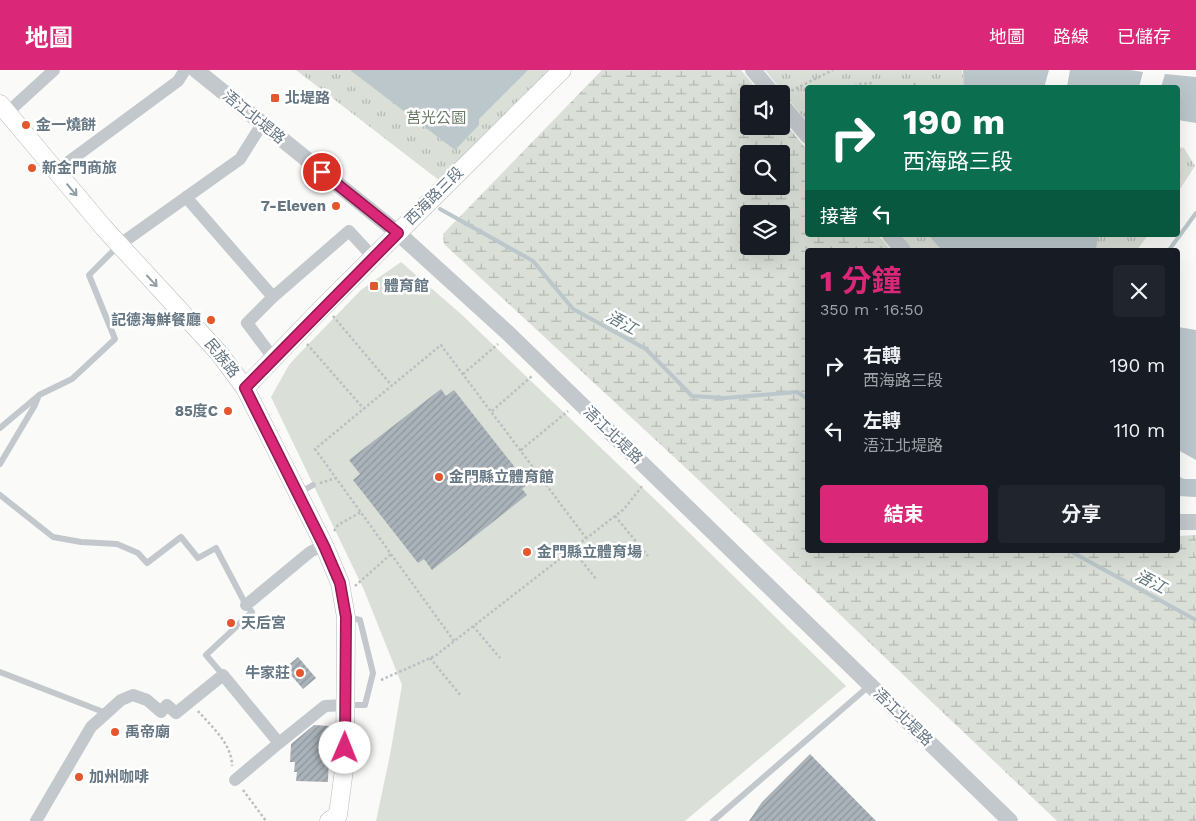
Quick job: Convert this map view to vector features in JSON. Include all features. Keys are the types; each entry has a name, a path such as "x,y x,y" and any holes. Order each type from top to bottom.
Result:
{"main road":[{"name":"西海路三段","path":"245,388 298,332 562,70"},
{"name":"民族路","path":"2,111 119,245 219,352 245,388 305,489 324,546 340,583 346,617 345,762 337,819"}],"street":[{"path":"2,111 54,70"},
{"path":"56,171 178,81 185,70"},
{"name":"浯江北堤路","path":"196,70 398,233 509,334 1010,821"},
{"path":"753,70 765,85"},
{"path":"790,115 805,132"},
{"path":"119,245 240,159 262,124"},
{"path":"186,197 273,297"},
{"path":"274,359 247,323 273,297 349,231 373,257"},
{"path":"892,237 901,248"},
{"path":"1180,522 1196,522"},
{"path":"246,605 310,552 324,546"},
{"path":"36,821 91,727 121,700 133,695 147,700 161,712 167,705 176,713 223,675 279,742"},
{"path":"235,780 325,706 346,705"}],"lane":[{"path":"0,428 39,395 72,379 116,339 89,275 119,245"},
{"path":"0,464 35,406 39,395"},
{"path":"0,495 53,538 117,544 130,548 147,563 181,537 198,558 216,548 246,605 252,612 206,655 223,675"},
{"path":"346,617 360,620 373,673 365,705 346,705"},
{"path":"0,672 107,714"},
{"path":"713,821 870,685"}],"path":[{"path":"790,92 833,70"},
{"path":"858,85 873,84"},
{"path":"324,306 392,386"},
{"path":"298,332 364,409"},
{"path":"464,374 509,334"},
{"path":"454,640 314,449 441,345 586,538"},
{"path":"492,411 543,367"},
{"path":"521,450 579,402"},
{"path":"370,685 430,658 474,626 624,509 652,474"},
{"path":"305,489 336,478"},
{"path":"324,546 338,525 361,512"},
{"path":"615,516 648,556"},
{"path":"572,549 597,580"},
{"path":"352,588 391,554"},
{"path":"474,626 500,658"},
{"path":"430,658 461,696"},
{"path":"189,702 223,739 232,755 231,775 266,821"}],"green space":[{"name":"莒光公園","path":"296,70 551,70 440,181"},
{"path":"602,70 741,70 754,85 740,85 740,135 790,135 790,129 805,148 805,237 880,237 889,248 805,248 805,553 1180,553 1180,536 1196,535 1196,821 1057,821 688,470 444,244 443,234"},
{"path":"765,70 962,70 965,85 805,85 805,120 790,101 790,85 777,85"},
{"path":"1180,147 1184,148 1195,166 1180,189"},
{"path":"902,237 1147,237 1138,248 910,248"},
{"name":"金門縣立體育場","path":"401,262 461,314 846,686 685,821 376,821 402,685 364,590 271,397 289,365 298,355 361,290"}],"shaded area":[{"path":"350,70 528,70 479,119 479,125 455,150"},
{"path":"963,70 1049,70 1045,85 964,85"},
{"path":"1070,70 1130,70 1143,72 1140,85 1067,85"},
{"path":"1165,74 1196,77 1196,123 1180,120 1180,85 1162,85"},
{"path":"930,237 1098,237 1096,248 940,248"},
{"path":"1180,327 1196,330 1196,460 1180,451"},
{"path":"1180,477 1196,479 1196,497 1180,496"}],"building":[{"name":"金門縣立體育館","path":"441,389 446,396 454,390 528,484 522,489 527,495 432,570 424,559 418,563 353,480 360,474 349,460"},
{"name":"牛家莊","path":"298,657 316,678 303,689 285,668"},
{"path":"314,725 330,726 328,782 296,781 297,772 294,772 295,762 290,762 291,744"},
{"path":"810,754 876,821 749,821 762,802"}],"waterway":[{"name":"浯江","path":"440,209 533,261 573,309 646,349 692,396 725,398 797,392 805,397"},
{"path":"1180,235 1196,213"},
{"path":"1170,248 1178,237"},
{"name":"浯江","path":"1073,553 1196,620"}],"place":[{"name":"北堤路","path":"275,98"},
{"name":"金一燒餅","path":"26,125"},
{"name":"新金門商旅","path":"32,168"},
{"name":"7-Eleven","path":"336,206"},
{"name":"體育館","path":"374,286"},
{"name":"記德海鮮餐廳","path":"211,320"},
{"name":"85度C","path":"228,411"},
{"name":"金門縣立體育館","path":"439,477"},
{"name":"金門縣立體育場","path":"527,552"},
{"name":"天后宮","path":"231,623"},
{"name":"牛家莊","path":"300,673"},
{"name":"禹帝廟","path":"115,732"},
{"name":"加州咖啡","path":"79,777"}],"route":[{"path":"322,172 398,233 298,332 245,388 262,418 340,583 346,617 345,748"}]}
